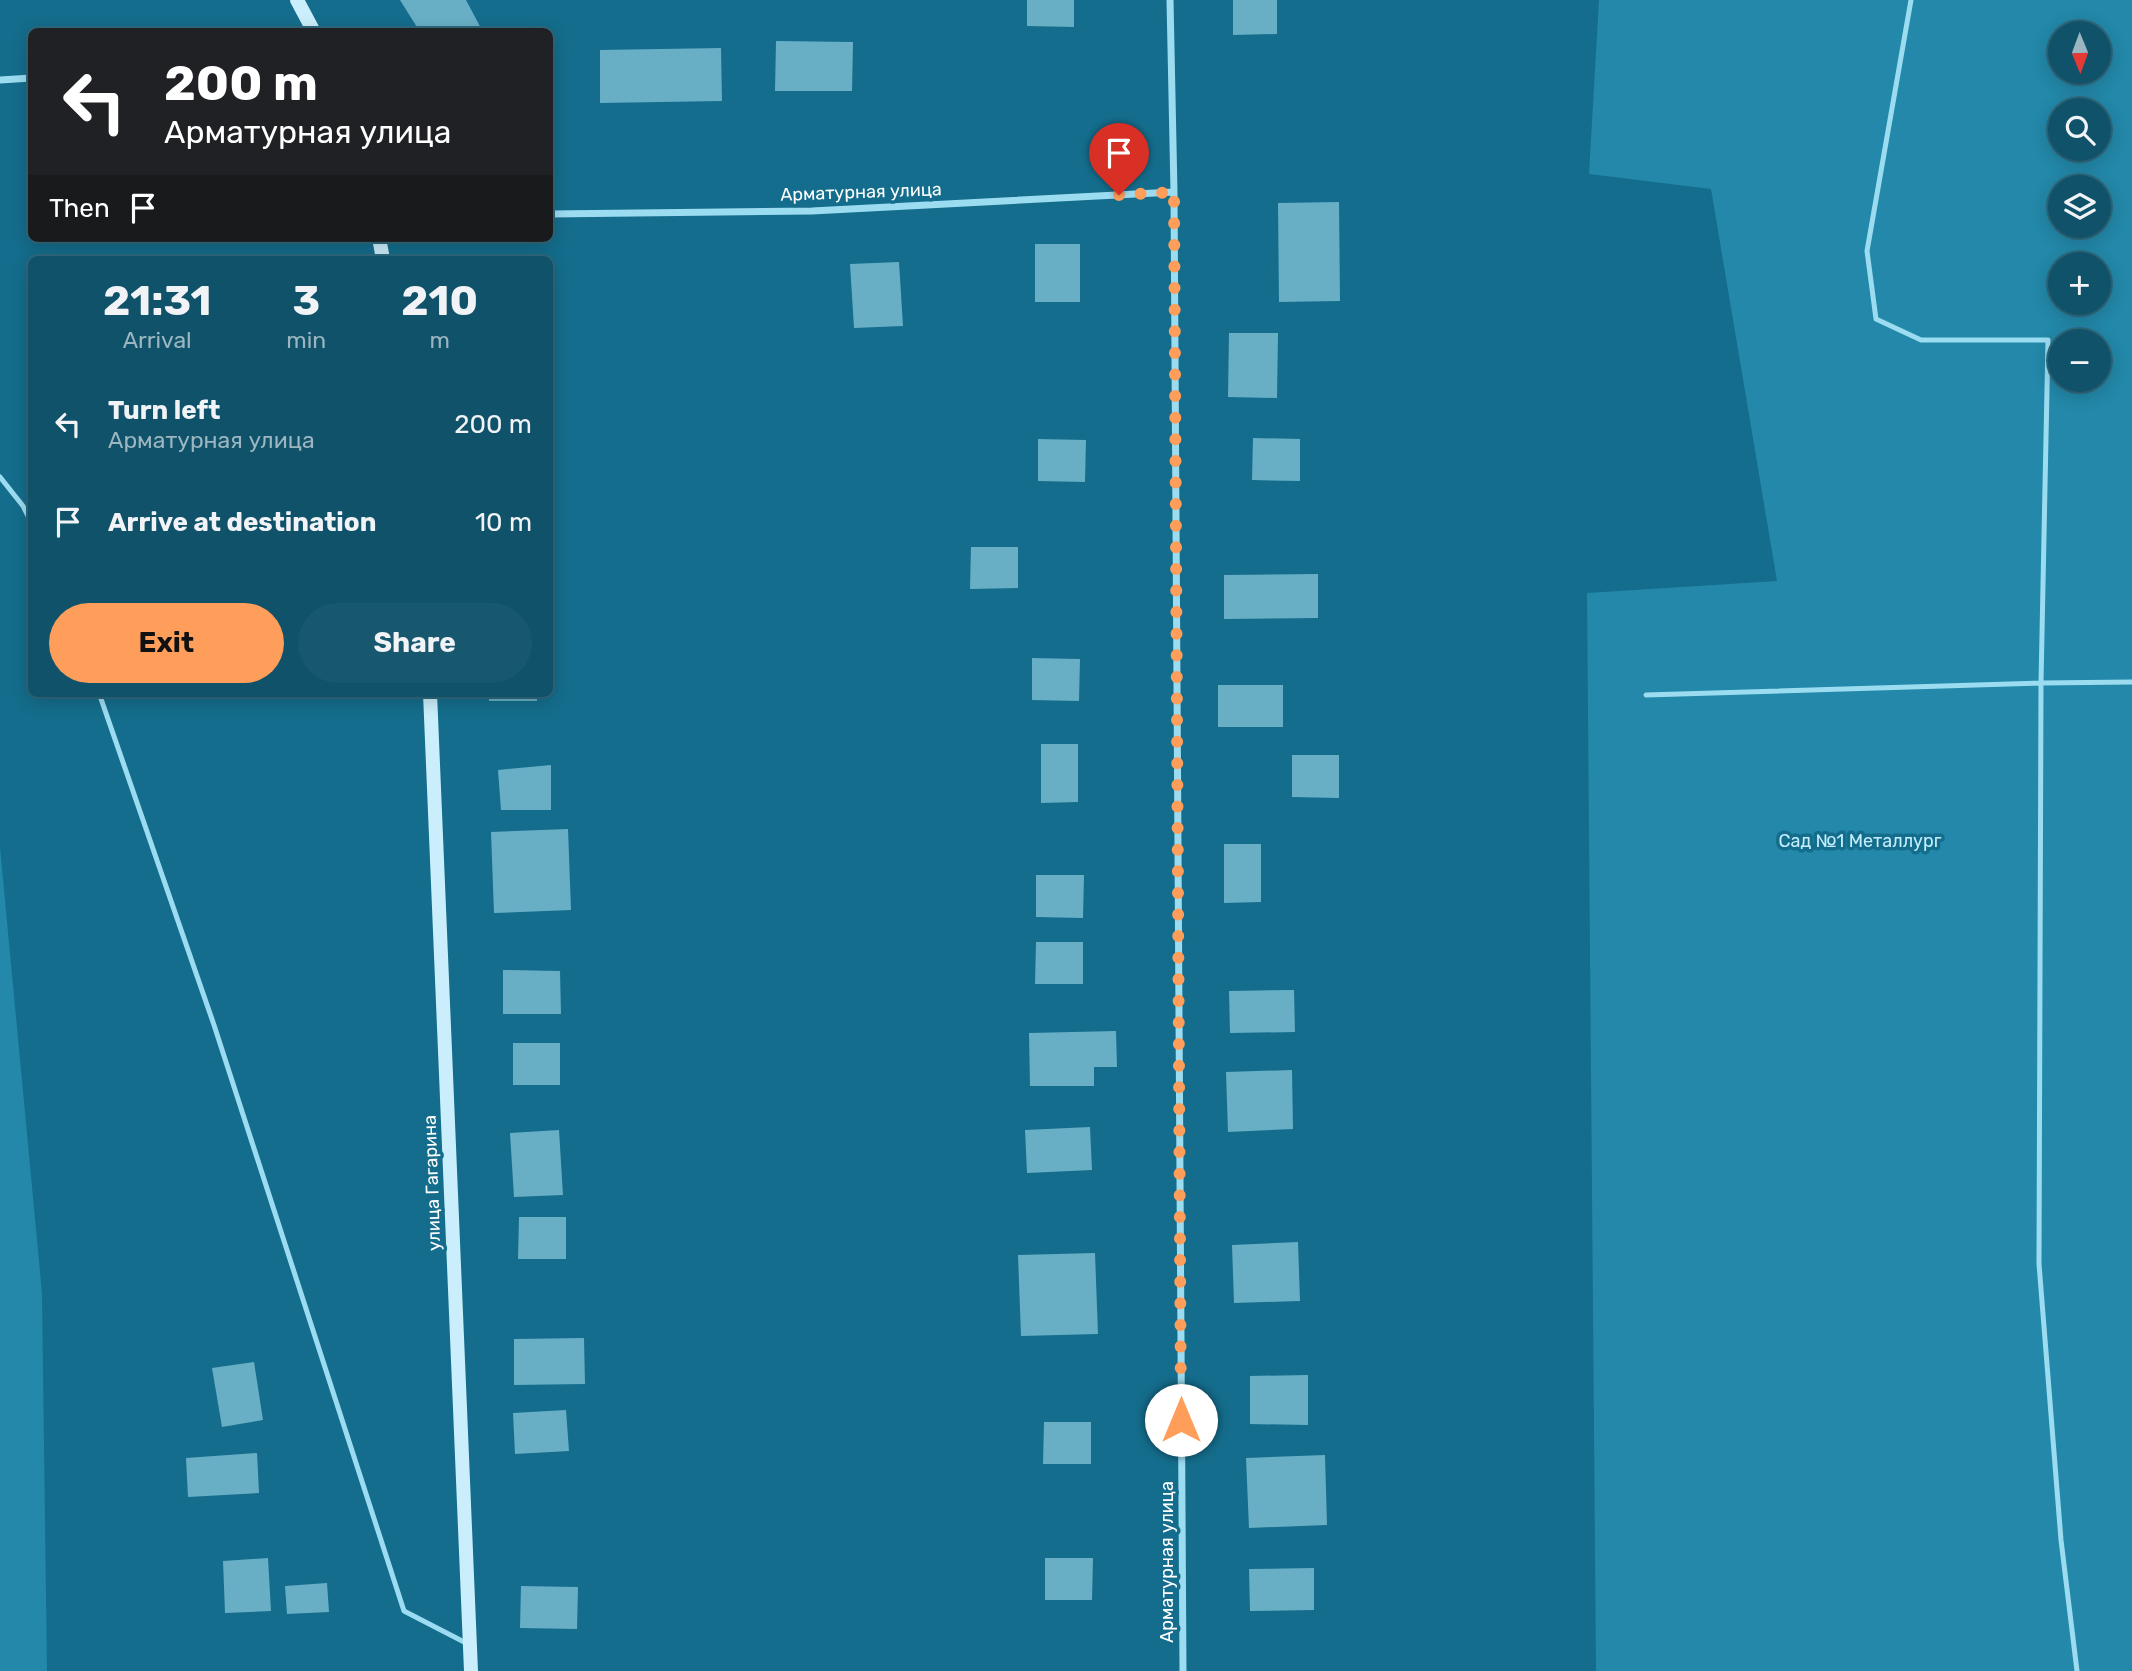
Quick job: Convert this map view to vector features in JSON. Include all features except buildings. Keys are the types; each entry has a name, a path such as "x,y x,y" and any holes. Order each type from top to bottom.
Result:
{"street":[{"path":"297,0 312,28"},
{"name":"Арматурная улица","path":"1170,0 1174,192 1183,1671"},
{"path":"0,80 28,78"},
{"name":"Арматурная улица","path":"553,214 813,211 1174,192"},
{"name":"улица Гагарина","path":"430,697 471,1671"}],"lane":[{"path":"1911,0 1867,251 1876,319 1921,340 2048,340 2041,682 2039,1264 2061,1540 2077,1671"},
{"path":"0,477 28,516"},
{"path":"1646,695 2041,682 2132,682"},
{"path":"100,697 214,1025 404,1611 471,1646"}],"green space":[{"name":"Сад №1 Металлург","path":"1599,0 2132,0 2132,1671 1596,1671 1587,593 1777,581 1711,189 1589,174"},
{"path":"0,847 42,1293 47,1671 0,1671"}],"route":[{"path":"1119,195 1174,192 1181,1420"}]}
